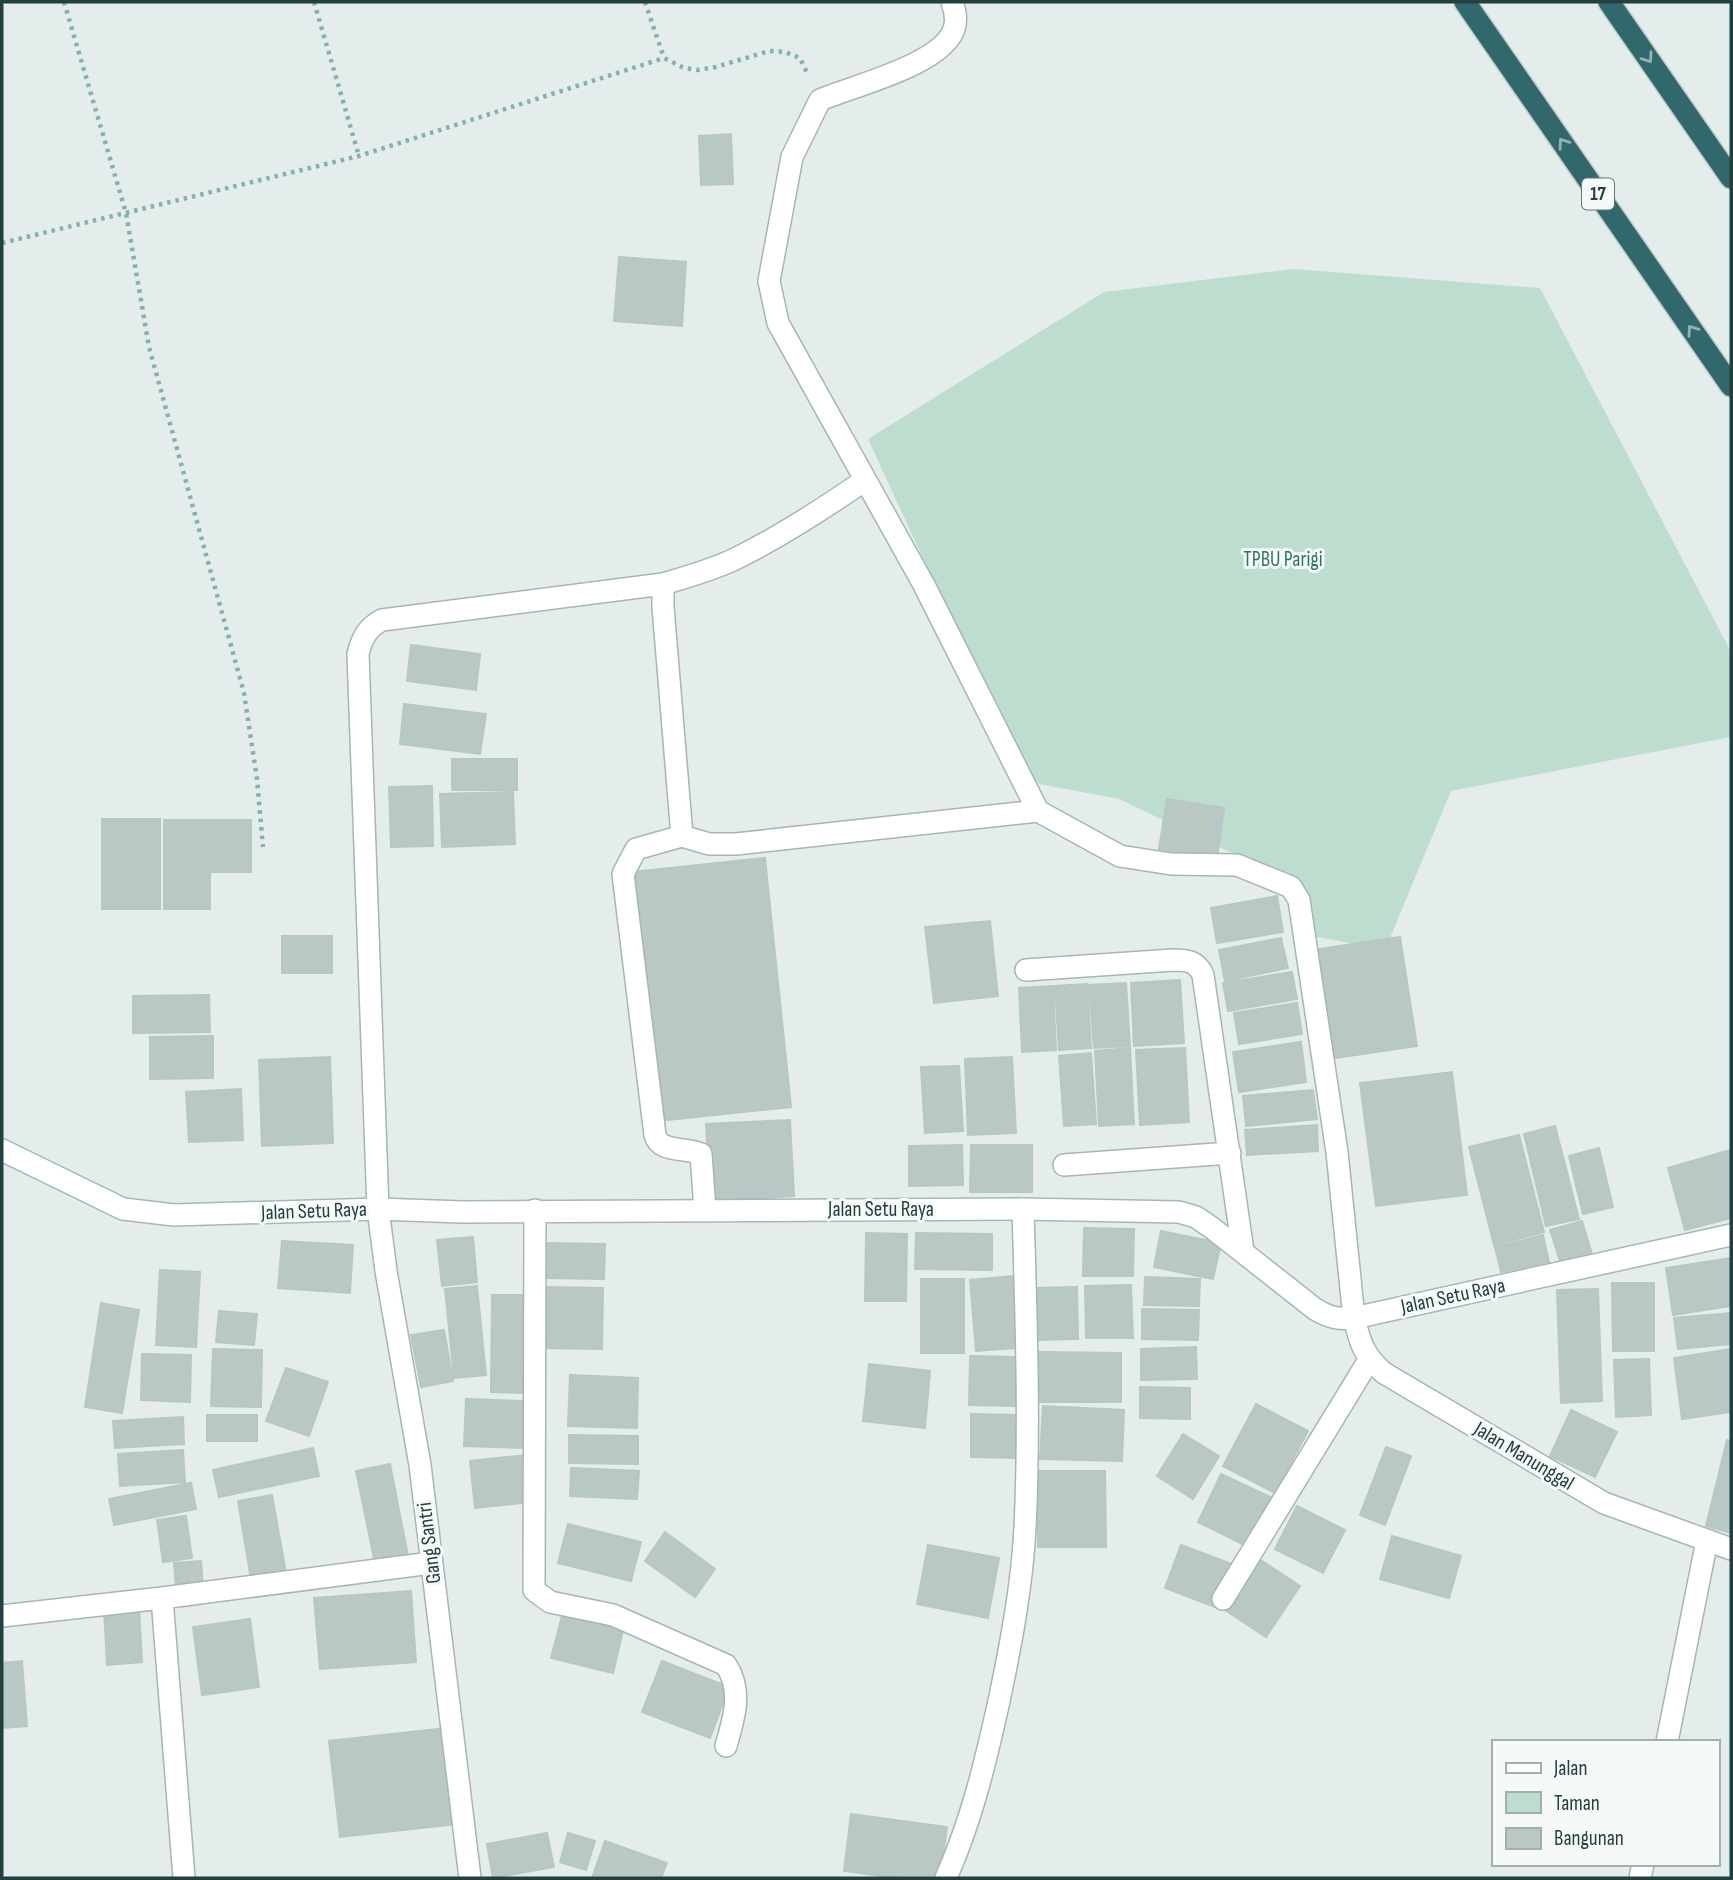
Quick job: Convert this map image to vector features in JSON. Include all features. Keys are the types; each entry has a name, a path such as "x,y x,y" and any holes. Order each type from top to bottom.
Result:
{"highway":[{"name":"17","path":"1465,2 1731,386"},
{"path":"1609,2 1731,178"}],"street":[{"path":"952,2 955,12 954,30 941,46 904,70 820,100 792,157 769,281 778,323 924,585 1038,811 1120,856 1171,864 1237,865 1291,887 1298,900 1337,1152 1354,1318 1360,1342 1369,1360 1223,1599"},
{"name":"Gang Santri","path":"470,1878 419,1465 378,1209 358,654 361,642 367,630 382,620 663,584 734,559 823,509 865,480"},
{"path":"663,584 682,836"},
{"path":"705,1210 701,1154 662,1145 656,1141 623,874 636,849 682,836 709,844 736,844 1038,811"},
{"path":"1026,970 1173,960 1188,960 1200,967 1230,1153 1242,1251"},
{"name":"Jalan Setu Raya","path":"2,1150 123,1209 174,1214 378,1209 462,1212 1023,1209 1179,1212 1196,1217 1327,1317 1354,1318 1731,1234"},
{"path":"1064,1164 1230,1153"},
{"path":"946,1878 970,1819 984,1769 1011,1646 1025,1530 1027,1380 1023,1209"},
{"path":"535,1210 534,1590 550,1602 613,1615 726,1665 734,1677 737,1693 726,1746"},
{"name":"Jalan Manunggal","path":"1369,1360 1384,1373 1604,1503 1731,1549"},
{"path":"1667,1740 1707,1540"},
{"path":"2,1616 431,1563"},
{"path":"162,1598 184,1878"}],"path":[{"path":"64,2 126,213 149,346 244,693 263,847"},
{"path":"314,2 359,156"},
{"path":"645,2 664,58"},
{"path":"2,243 359,156 664,58 684,68 698,70 769,51 785,52 800,58 820,100"}],"green space":[{"name":"TPBU Parigi","path":"1293,269 1540,288 1731,652 1731,737 1451,791 1385,950 1303,934 1286,879 1119,799 1039,784 1006,738 868,439 1104,292"}],"building":[{"path":"731,134 733,184 701,185 699,136"},
{"path":"619,257 686,262 682,326 614,321"},
{"path":"411,645 480,654 476,690 407,681"},
{"path":"404,704 486,714 480,754 400,744"},
{"path":"452,759 517,759 517,790 452,790"},
{"path":"432,786 433,846 391,847 389,787"},
{"path":"513,792 515,844 442,847 440,794"},
{"path":"1167,799 1224,808 1217,858 1159,849"},
{"path":"102,819 160,819 160,909 102,909"},
{"path":"164,820 251,820 251,872 210,872 210,909 164,909"},
{"path":"765,858 791,1107 659,1121 633,872"},
{"path":"1277,896 1283,932 1217,943 1211,908"},
{"path":"990,921 998,996 934,1003 925,927"},
{"path":"282,936 332,936 332,973 282,973"},
{"path":"1400,937 1417,1046 1328,1059 1312,950"},
{"path":"1281,938 1288,968 1225,981 1219,950"},
{"path":"1292,972 1297,999 1228,1011 1223,983"},
{"path":"1180,980 1184,1043 1134,1046 1131,983"},
{"path":"1126,983 1130,1046 1094,1048 1089,985"},
{"path":"1087,984 1091,1048 1059,1050 1055,986"},
{"path":"1053,986 1056,1050 1022,1052 1019,988"},
{"path":"209,995 210,1032 133,1033 133,996"},
{"path":"1297,1003 1302,1034 1239,1044 1234,1013"},
{"path":"213,1036 213,1078 150,1079 150,1037"},
{"path":"1301,1042 1306,1082 1239,1092 1233,1052"},
{"path":"1130,1048 1134,1124 1099,1126 1095,1051"},
{"path":"1185,1048 1189,1122 1140,1125 1136,1050"},
{"path":"1091,1053 1096,1124 1064,1126 1059,1056"},
{"path":"330,1057 333,1143 262,1146 259,1060"},
{"path":"1012,1057 1016,1133 968,1135 965,1059"},
{"path":"959,1066 963,1131 925,1133 921,1067"},
{"path":"1452,1072 1467,1195 1376,1206 1360,1083"},
{"path":"241,1089 243,1140 189,1142 186,1092"},
{"path":"1313,1090 1317,1119 1246,1126 1243,1096"},
{"path":"790,1120 794,1196 710,1201 706,1124"},
{"path":"1317,1125 1318,1151 1247,1155 1245,1130"},
{"path":"1555,1126 1579,1219 1546,1226 1524,1134"},
{"path":"1519,1135 1544,1232 1494,1245 1469,1147"},
{"path":"962,1145 963,1185 909,1186 909,1146"},
{"path":"971,1145 1032,1145 1032,1192 970,1192"},
{"path":"1599,1148 1613,1207 1583,1214 1569,1156"},
{"path":"1730,1150 1731,1218 1685,1230 1668,1168"},
{"path":"1582,1221 1592,1254 1561,1264 1550,1230"},
{"path":"1084,1228 1134,1229 1133,1276 1083,1276"},
{"path":"1161,1231 1221,1243 1213,1279 1154,1267"},
{"path":"866,1233 907,1234 906,1301 865,1301"},
{"path":"916,1233 992,1234 992,1270 915,1269"},
{"path":"1543,1235 1549,1262 1501,1272 1495,1247"},
{"path":"473,1237 477,1282 442,1286 437,1240"},
{"path":"282,1241 353,1245 350,1293 278,1288"},
{"path":"546,1243 605,1244 604,1279 545,1278"},
{"path":"1731,1258 1731,1306 1673,1315 1666,1268"},
{"path":"160,1270 200,1272 196,1347 156,1345"},
{"path":"1012,1276 1019,1348 976,1351 970,1280"},
{"path":"1145,1277 1200,1279 1199,1306 1144,1305"},
{"path":"921,1279 964,1279 964,1353 921,1353"},
{"path":"1612,1283 1654,1283 1654,1351 1613,1351"},
{"path":"1131,1285 1133,1338 1086,1338 1085,1286"},
{"path":"477,1286 486,1375 454,1378 445,1289"},
{"path":"542,1287 603,1288 602,1349 542,1348"},
{"path":"1077,1287 1078,1339 1033,1340 1031,1288"},
{"path":"1598,1289 1602,1401 1561,1403 1557,1290"},
{"path":"492,1295 523,1295 523,1393 491,1392"},
{"path":"101,1303 139,1310 122,1413 85,1407"},
{"path":"1142,1309 1199,1310 1198,1340 1142,1339"},
{"path":"219,1311 257,1314 254,1345 216,1342"},
{"path":"1731,1313 1731,1344 1678,1349 1674,1318"},
{"path":"444,1330 453,1381 421,1387 411,1335"},
{"path":"1196,1347 1197,1379 1141,1380 1141,1349"},
{"path":"213,1349 262,1350 261,1407 211,1406"},
{"path":"1731,1349 1731,1412 1682,1419 1674,1358"},
{"path":"1039,1352 1121,1353 1121,1402 1039,1402"},
{"path":"142,1354 191,1355 190,1402 141,1400"},
{"path":"970,1356 1019,1357 1018,1406 969,1405"},
{"path":"1649,1359 1651,1415 1616,1417 1614,1360"},
{"path":"869,1364 930,1371 925,1428 863,1421"},
{"path":"286,1368 328,1382 309,1436 266,1421"},
{"path":"570,1375 638,1378 637,1428 568,1426"},
{"path":"1140,1387 1190,1388 1190,1419 1140,1418"},
{"path":"466,1399 526,1401 525,1448 464,1446"},
{"path":"1256,1404 1308,1431 1275,1493 1223,1466"},
{"path":"1043,1406 1124,1410 1122,1461 1040,1459"},
{"path":"1571,1410 1617,1432 1595,1477 1550,1456"},
{"path":"971,1414 1018,1415 1017,1458 971,1457"},
{"path":"207,1415 257,1415 257,1441 207,1441"},
{"path":"183,1417 184,1444 115,1448 113,1421"},
{"path":"1183,1434 1219,1456 1193,1499 1157,1476"},
{"path":"569,1435 638,1436 638,1464 569,1463"},
{"path":"1727,1440 1731,1441 1731,1533 1706,1526"},
{"path":"1386,1447 1411,1456 1385,1525 1360,1515"},
{"path":"313,1448 319,1476 219,1497 213,1470"},
{"path":"183,1450 185,1482 120,1486 118,1454"},
{"path":"527,1455 532,1502 475,1508 470,1461"},
{"path":"390,1464 409,1561 376,1568 356,1471"},
{"path":"571,1468 639,1471 637,1499 570,1496"},
{"path":"1038,1471 1105,1471 1106,1547 1038,1547"},
{"path":"1221,1474 1270,1497 1246,1546 1198,1522"},
{"path":"191,1483 196,1509 114,1525 109,1499"},
{"path":"272,1495 286,1573 251,1579 238,1501"},
{"path":"1297,1506 1345,1530 1323,1573 1275,1549"},
{"path":"186,1516 192,1558 163,1562 157,1520"},
{"path":"568,1524 641,1542 631,1581 558,1563"},
{"path":"665,1532 715,1569 695,1597 645,1561"},
{"path":"1392,1536 1461,1556 1449,1598 1380,1579"},
{"path":"928,1545 999,1558 988,1618 917,1604"},
{"path":"1181,1545 1232,1564 1215,1607 1165,1588"},
{"path":"1256,1557 1300,1586 1266,1637 1222,1608"},
{"path":"201,1561 203,1588 176,1589 174,1563"},
{"path":"411,1591 416,1662 320,1669 314,1598"},
{"path":"139,1607 142,1662 107,1665 104,1610"},
{"path":"562,1616 623,1630 613,1673 551,1658"},
{"path":"250,1619 259,1687 202,1695 193,1627"},
{"path":"22,1661 27,1726 2,1728 2,1663"},
{"path":"662,1661 729,1687 710,1738 642,1712"},
{"path":"446,1728 457,1824 340,1837 329,1741"},
{"path":"851,1814 947,1827 940,1878 897,1878 844,1871"},
{"path":"547,1833 554,1867 493,1878 487,1844"},
{"path":"568,1833 595,1841 586,1870 560,1862"},
{"path":"605,1841 667,1863 661,1878 592,1878"}]}
